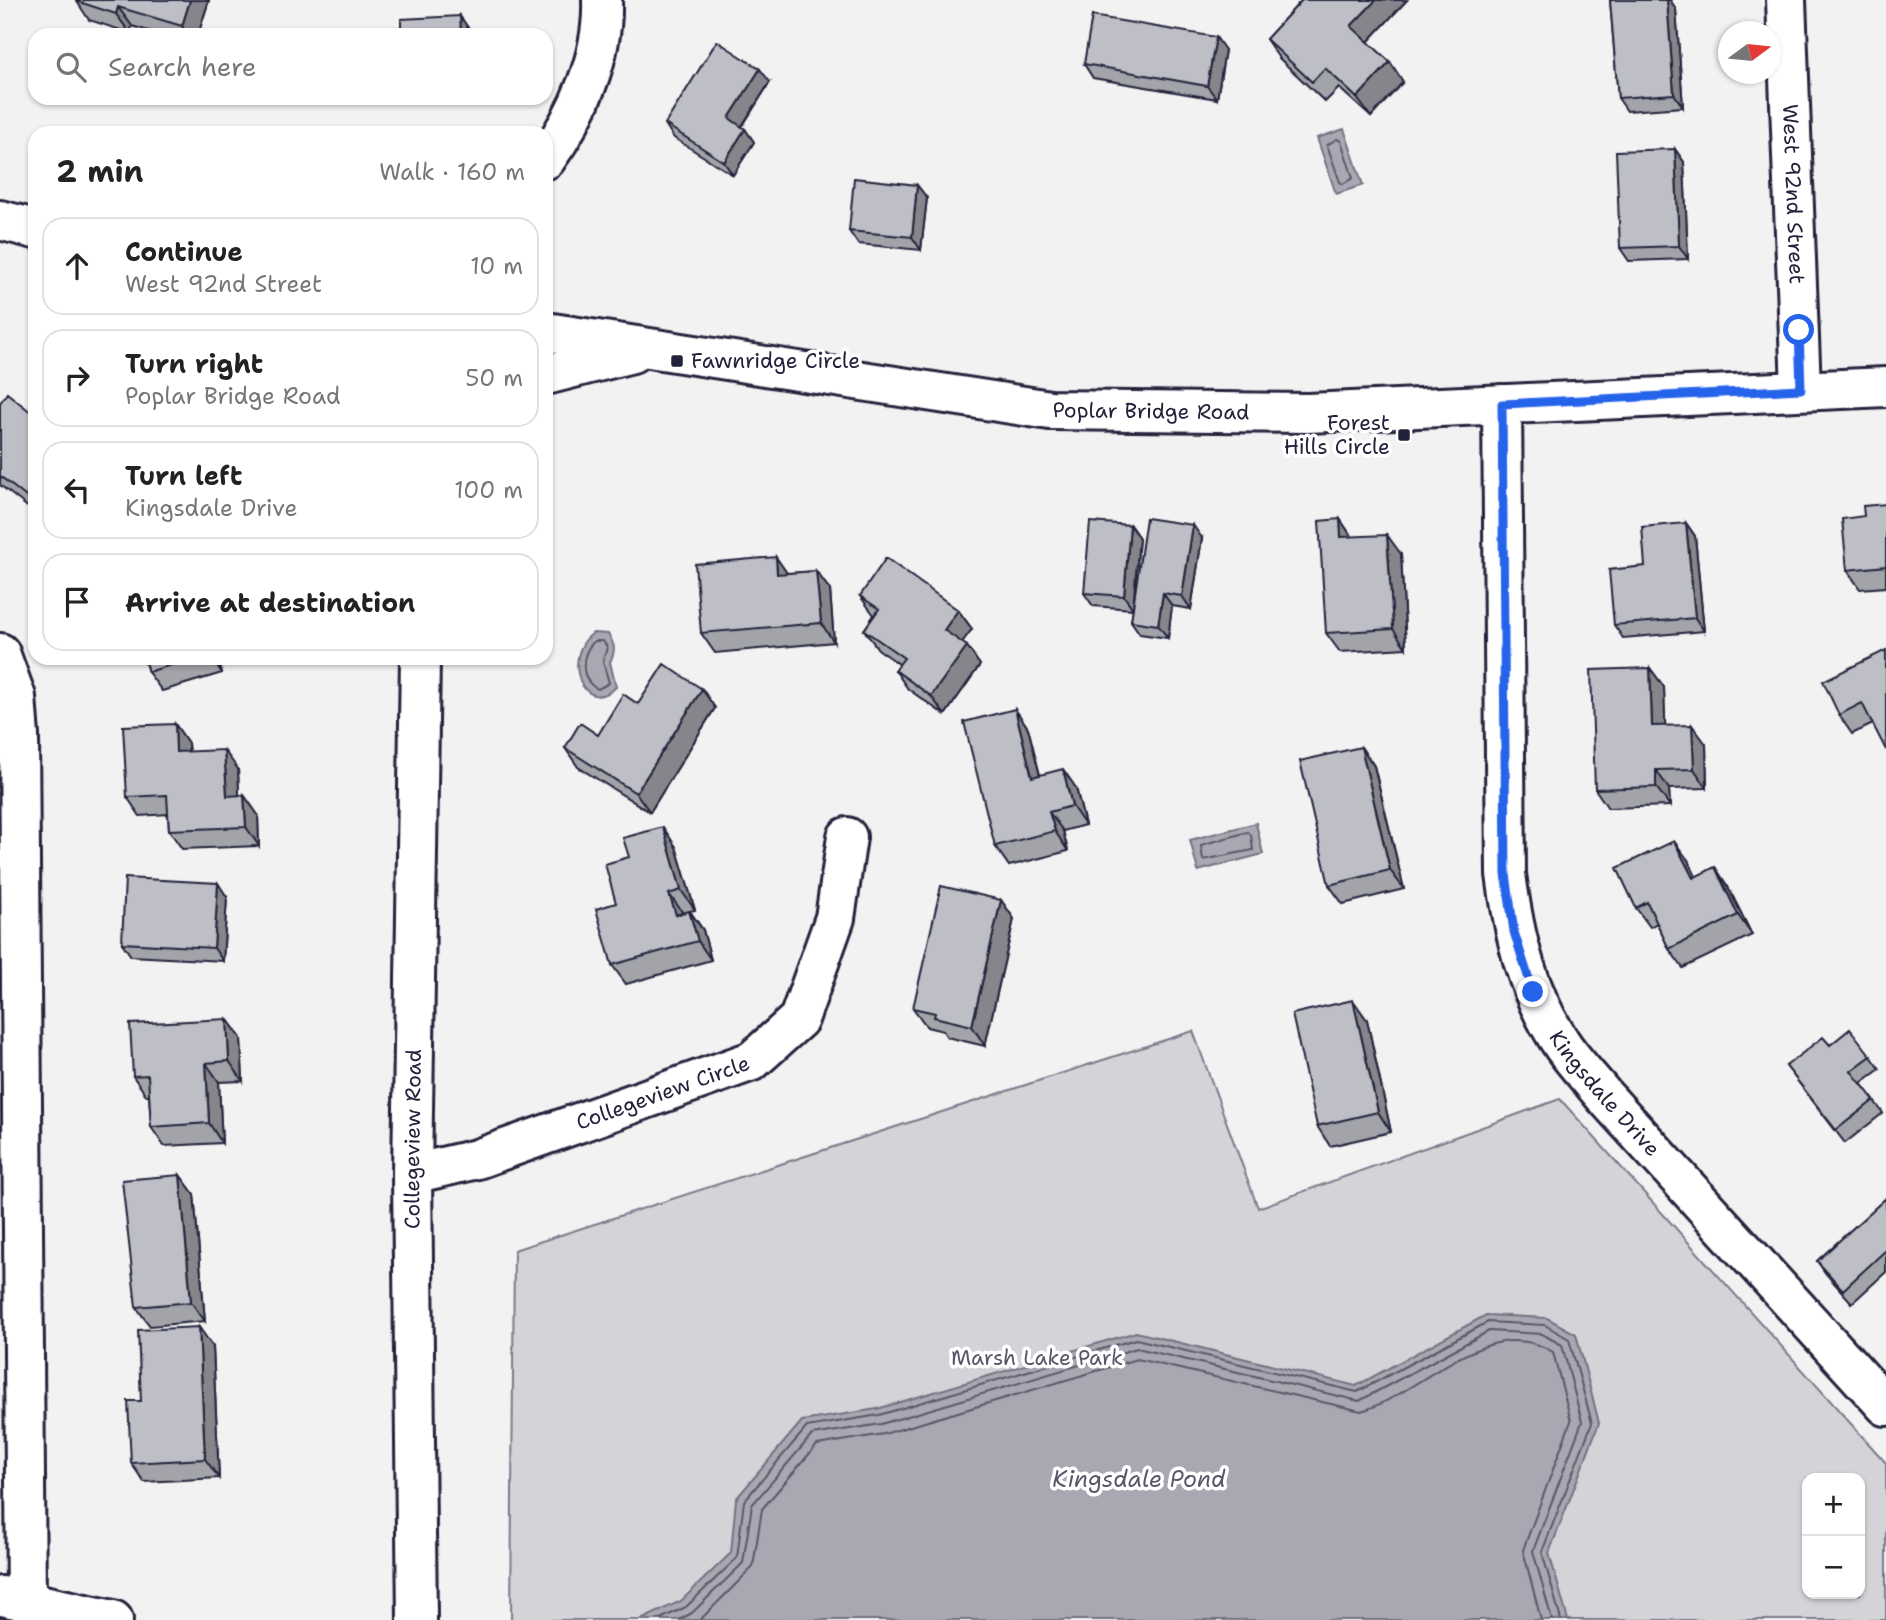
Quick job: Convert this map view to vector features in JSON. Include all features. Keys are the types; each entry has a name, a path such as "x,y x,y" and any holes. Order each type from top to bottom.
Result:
{"street":[{"path":"553,149 565,133 591,72 602,0"},
{"name":"West 92nd Street","path":"1786,0 1801,389"},
{"path":"0,220 28,227"},
{"name":"Poplar Bridge Road","path":"553,333 1050,410 1308,413 1886,387"},
{"path":"553,373 608,357 656,350"},
{"name":"Kingsdale Drive","path":"1502,404 1506,874 1514,932 1533,992 1562,1045 1604,1096 1886,1406"},
{"path":"0,653 16,697 19,736 13,1598 113,1620"},
{"name":"Collegeview Road","path":"417,1620 412,1174 420,665"},
{"name":"Collegeview Circle","path":"412,1174 477,1159 752,1061 799,1019 835,918 847,837"}],"green space":[{"name":"Marsh Lake Park","path":"1193,1031 1258,1208 1560,1099 1886,1463 1886,1620 511,1620 514,1250"}],"water":[{"path":"1344,129 1363,185 1336,194 1317,138"},
{"path":"593,633 608,634 614,648 610,662 616,687 604,695 594,695 586,690 577,669 583,643"},
{"path":"1256,823 1263,854 1198,871 1190,840"},
{"name":"Kingsdale Pond","path":"1486,1315 1547,1318 1576,1334 1599,1423 1549,1553 1568,1620 641,1620 681,1601 731,1553 736,1499 802,1421 877,1409 1136,1332 1356,1386"}],"building":[{"path":"76,0 190,0 182,26 118,7 116,14"},
{"path":"1302,0 1376,0 1351,26 1390,62 1357,98 1325,68 1312,82 1266,39"},
{"path":"1610,0 1667,0 1674,94 1618,98"},
{"path":"460,16 461,28 401,28 401,19"},
{"path":"1092,16 1216,37 1207,86 1084,64"},
{"path":"717,41 760,69 729,118 745,129 724,162 665,124"},
{"path":"1675,149 1679,246 1620,248 1616,151"},
{"path":"854,178 917,185 912,237 849,231"},
{"path":"7,393 28,410 28,498 0,476 0,403"},
{"path":"1886,504 1886,566 1847,570 1842,519 1864,516 1863,506"},
{"path":"1146,518 1193,525 1182,596 1163,593 1158,625 1131,621"},
{"path":"1340,519 1341,537 1387,535 1393,629 1326,633 1319,521"},
{"path":"1090,522 1130,525 1124,596 1084,593"},
{"path":"1686,523 1695,618 1614,625 1609,570 1645,566 1642,527"},
{"path":"776,557 777,574 816,571 821,623 701,633 695,564"},
{"path":"886,558 958,610 944,630 967,646 931,696 895,670 904,658 864,630 879,609 860,596"},
{"path":"1886,650 1886,750 1862,703 1839,715 1823,681"},
{"path":"664,664 702,689 636,793 565,748 580,723 598,735 623,694 638,704"},
{"path":"146,665 171,665 148,672"},
{"path":"1650,668 1652,726 1692,725 1694,769 1656,770 1656,787 1595,789 1591,670"},
{"path":"1015,709 1032,777 1063,769 1072,806 1049,812 1055,831 995,846 964,722"},
{"path":"175,724 176,752 224,750 227,796 244,795 246,827 169,830 167,795 127,797 123,726"},
{"path":"1361,747 1390,870 1329,885 1300,761"},
{"path":"663,827 681,890 669,894 676,915 689,911 698,941 612,965 596,909 616,903 605,864 629,857 623,838"},
{"path":"1674,841 1693,878 1715,867 1738,915 1669,949 1647,902 1636,908 1617,868"},
{"path":"125,878 218,883 214,948 122,943"},
{"path":"941,886 1001,900 972,1026 934,1017 935,1013 913,1008"},
{"path":"1353,1000 1378,1112 1317,1126 1292,1014"},
{"path":"227,1019 229,1061 206,1063 209,1123 151,1127 148,1075 133,1076 130,1024"},
{"path":"1850,1029 1871,1056 1851,1071 1874,1100 1836,1130 1786,1066 1823,1037 1830,1045"},
{"path":"180,1175 191,1302 136,1307 122,1180"},
{"path":"1886,1198 1886,1250 1843,1290 1817,1261"},
{"path":"199,1327 205,1459 131,1463 128,1401 141,1401 138,1330"}],"place":[{"name":"Fawnridge Circle","path":"677,361"},
{"name":"Forest Hills Circle","path":"1404,435"}],"route":[{"path":"1533,992 1514,932 1506,874 1502,404 1801,389 1799,330"}]}
